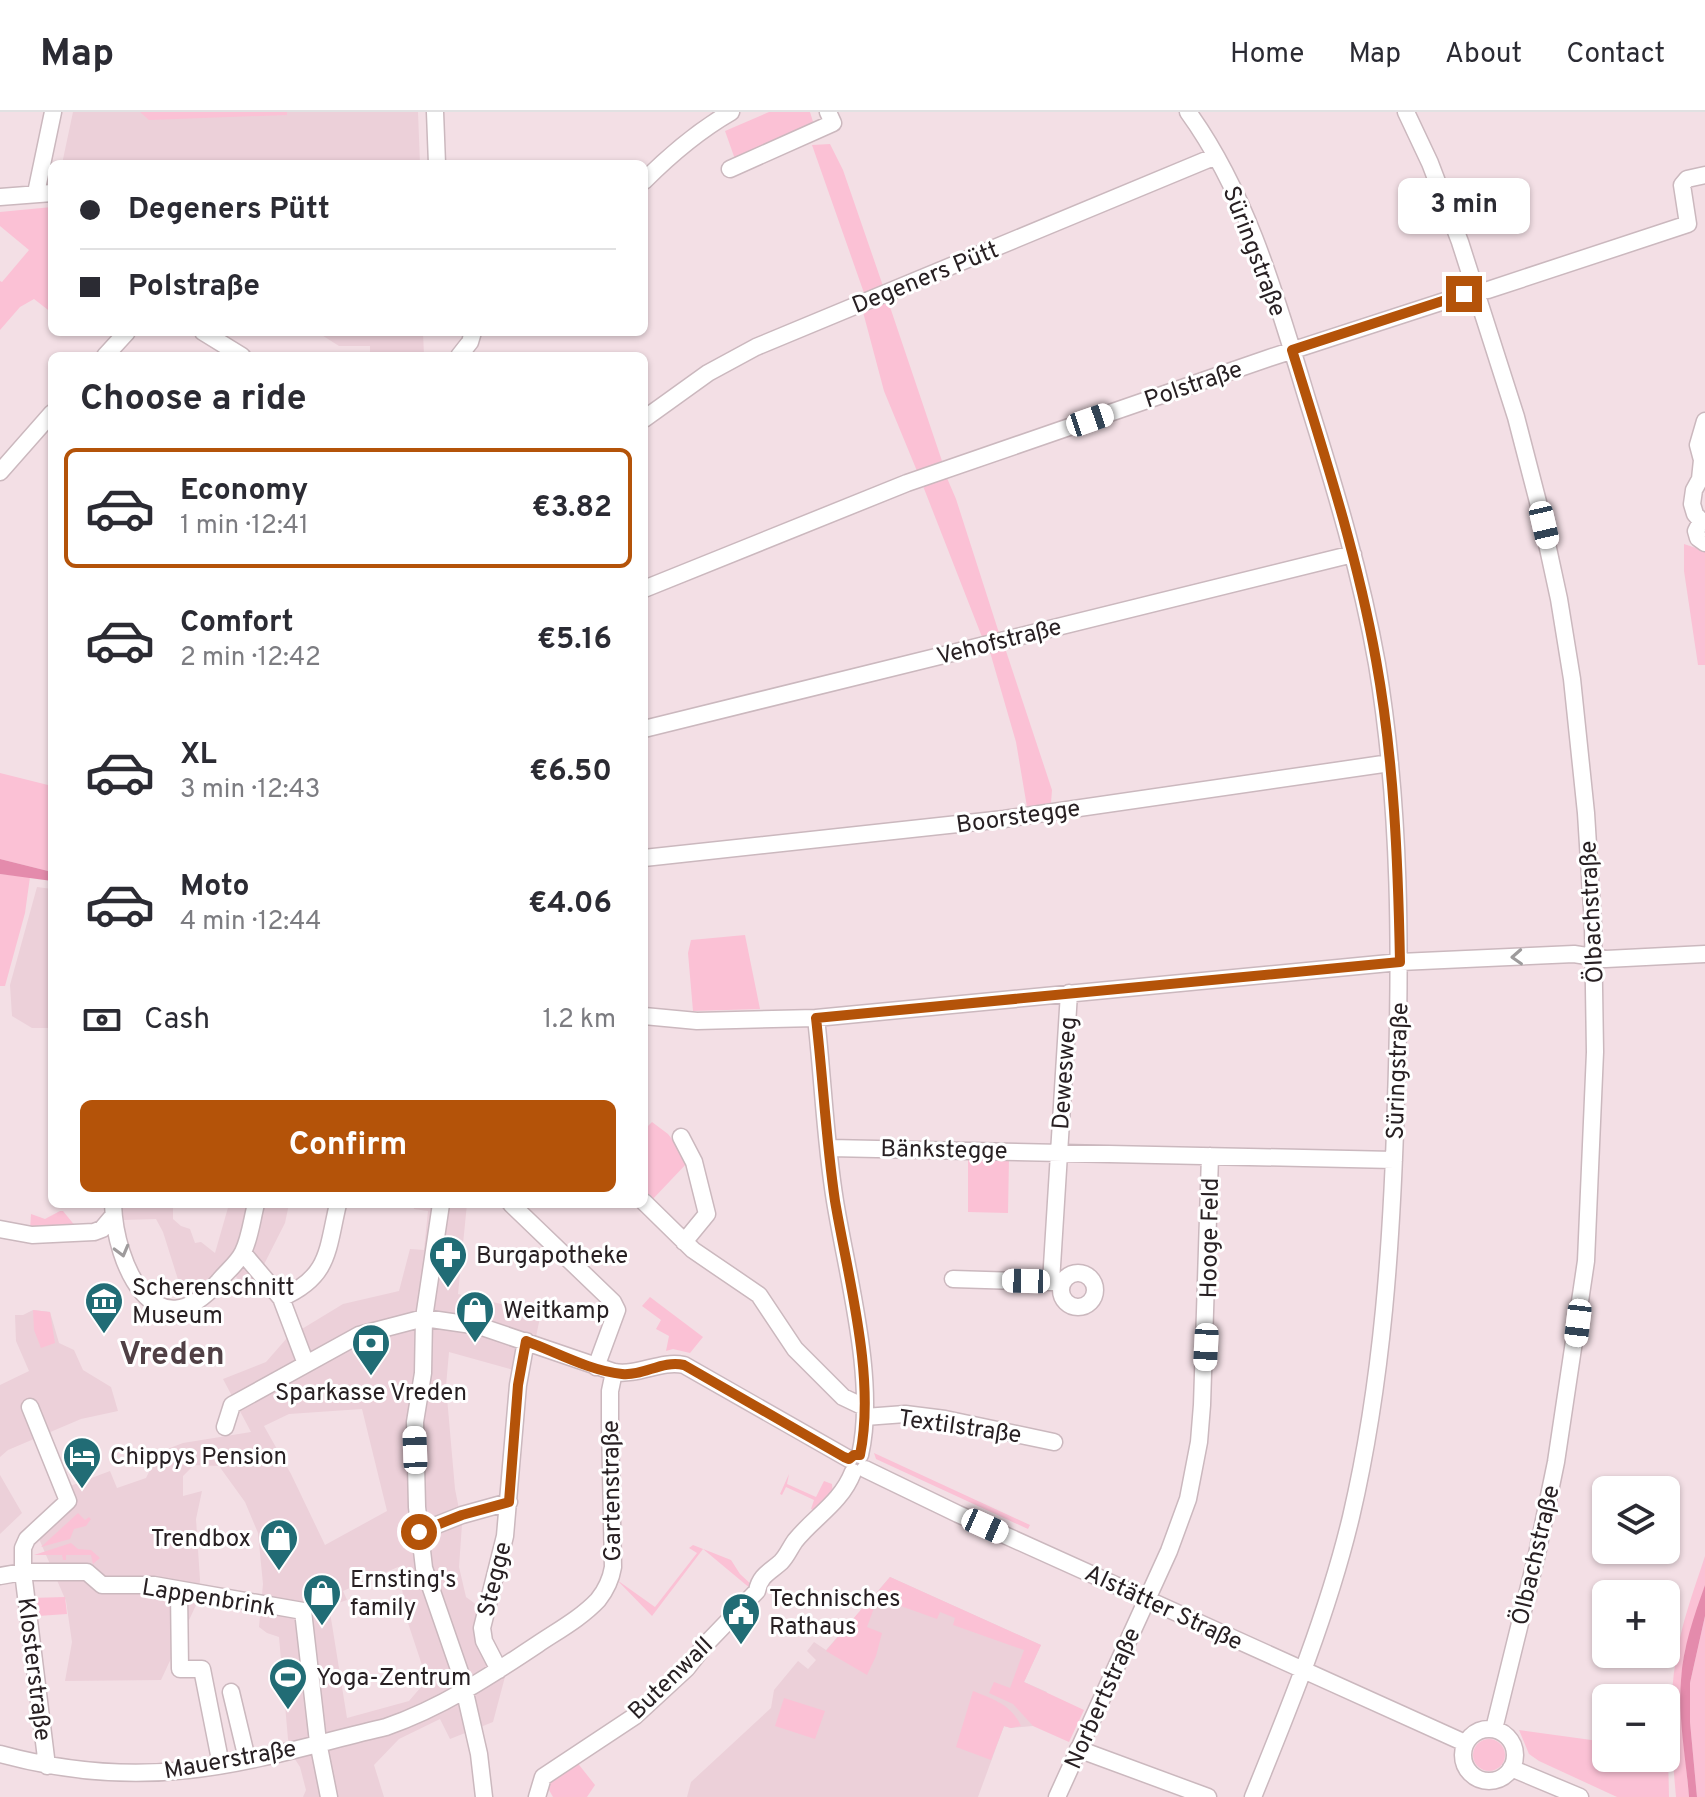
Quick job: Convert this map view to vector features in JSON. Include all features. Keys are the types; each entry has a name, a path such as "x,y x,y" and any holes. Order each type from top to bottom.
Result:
{"street":[{"path":"0,197 44,193 53,112"},
{"path":"435,112 437,160"},
{"path":"648,177 701,130 731,112"},
{"name":"Süringstraße","path":"1188,112 1216,156 1243,211 1292,350 1353,554 1376,661 1390,763 1400,962 1394,1160 1381,1345 1371,1412 1350,1519 1304,1671 1253,1797"},
{"name":"Ölbachstraße","path":"1406,112 1447,204 1477,292 1535,487 1567,640 1580,744 1595,958 1592,1157 1586,1261 1574,1354 1537,1554 1494,1729"},
{"path":"730,169 830,117"},
{"name":"Degeners Pütt","path":"648,416 708,373 756,347 1216,156"},
{"name":"Polstraße","path":"648,587 907,483 1292,350 1688,224 1682,185 1687,179 1705,175"},
{"path":"109,352 123,336"},
{"path":"210,336 236,352"},
{"path":"0,472 48,418"},
{"path":"1705,421 1698,445 1702,460 1700,479 1692,504 1695,514 1703,522 1697,528 1696,535 1705,543"},
{"name":"Vehofstraße","path":"648,728 1353,554"},
{"name":"Boorstegge","path":"648,858 1004,819 1390,763"},
{"path":"648,1016 697,1021 816,1018 1400,962 1574,954 1595,958 1705,954"},
{"name":"Dewesweg","path":"1058,1152 1069,993"},
{"path":"816,1018 835,1197 856,1316 864,1412 857,1464"},
{"path":"681,1137 694,1162 707,1214 684,1242"},
{"name":"Bänkstegge","path":"830,1148 1394,1160"},
{"path":"953,1279 1056,1282 1058,1152"},
{"name":"Hooge Feld","path":"1147,1598 1188,1499 1199,1442 1206,1347 1210,1156"},
{"path":"648,1206 684,1242 759,1295 795,1349 843,1397 864,1412"},
{"path":"113,1210 127,1269 134,1285 159,1306 176,1309 190,1306 202,1298 243,1253 255,1208"},
{"path":"281,1298 311,1280 322,1269 337,1208"},
{"path":"440,1208 424,1318 423,1373 415,1422 419,1532 424,1568 459,1666 479,1754 484,1797"},
{"path":"515,1208 613,1302 617,1310 596,1367"},
{"path":"0,1229 32,1235 94,1232 102,1229 113,1210"},
{"path":"243,1253 281,1298 306,1364"},
{"path":"225,1427 232,1405 306,1364 368,1331 424,1318 479,1326 614,1372"},
{"name":"Stegge","path":"499,1670 481,1634 505,1536 518,1385 526,1341"},
{"name":"Alstätter Straße","path":"614,1372 632,1374 666,1364 684,1365 857,1464 958,1514 1465,1743"},
{"name":"Gartenstraße","path":"464,1690 581,1615 600,1597 612,1573 610,1391 614,1372"},
{"name":"Klosterstraße","path":"30,1407 68,1501 27,1539 23,1548 23,1572 47,1766"},
{"name":"Textilstraße","path":"864,1412 933,1417 1054,1442"},
{"name":"Butenwall","path":"537,1797 543,1777 635,1716 687,1668 752,1597 759,1581 778,1565 794,1543 841,1495 857,1464"},
{"path":"419,1532 462,1515 509,1502"},
{"name":"Lappenbrink","path":"0,1576 23,1572 87,1572 102,1585 154,1585 303,1611 318,1742"},
{"path":"179,1591 180,1669 202,1669 221,1765"},
{"name":"Norbertstraße","path":"1057,1797 1147,1598"},
{"name":"Mauerstraße","path":"0,1754 47,1766 94,1772 192,1770 401,1722 464,1690"},
{"path":"231,1692 247,1759"},
{"path":"1494,1729 1508,1737 1515,1752 1511,1768 1483,1789 1467,1770 1462,1754 1465,1743 1479,1730 1494,1729"},
{"path":"318,1742 329,1797"},
{"path":"1078,1749 1208,1797"},
{"path":"1511,1768 1580,1797"}],"shaded area":[{"path":"73,112 418,112 420,160 63,160"},
{"path":"140,112 287,112 287,115 149,120"},
{"path":"769,112 810,112 814,125 736,162 725,131"},
{"path":"830,144 843,170 883,286 864,293 812,145"},
{"path":"48,207 48,310 34,299 20,307 0,330 0,281 29,250 0,226 0,212"},
{"path":"888,301 942,461 917,471 884,391 863,312"},
{"path":"323,336 423,336 424,352 370,352 370,346 339,346"},
{"path":"947,478 999,633 982,637 923,486"},
{"path":"1684,544 1705,551 1705,665 1698,665 1684,571"},
{"path":"1006,651 1052,790 1051,803 1027,807 1016,742 990,652"},
{"path":"0,773 48,785 48,871 0,859"},
{"path":"0,859 48,871 48,880 0,874"},
{"path":"0,874 30,877 25,913 5,986 0,986"},
{"path":"37,887 48,888 48,1028 32,1028 12,1016 10,985"},
{"path":"745,935 760,1009 693,1011 688,953 691,940"},
{"path":"652,1122 668,1134 689,1161 651,1201 648,1198 648,1126"},
{"path":"968,1157 1009,1158 1008,1213 968,1212"},
{"path":"123,1208 173,1208 173,1219 190,1229 195,1243 201,1242 215,1253 228,1208 288,1208 285,1223 250,1292 224,1264 208,1280 181,1289 156,1219 123,1220"},
{"path":"414,1208 467,1208 458,1294 541,1313 528,1374 449,1352 446,1386 455,1489 462,1524 459,1567 466,1597 481,1608 477,1626 506,1673 493,1722 450,1739 440,1719 399,1739 374,1765 384,1797 303,1797 306,1790 288,1739 279,1637 259,1627 263,1584 258,1533 245,1502 219,1466 194,1465 183,1476 183,1496 202,1491 196,1519 200,1580 197,1603 161,1680 65,1681 72,1642 66,1601 33,1525 61,1499 70,1486 110,1471 117,1488 146,1478 159,1452 183,1443 251,1432 223,1379 266,1362 287,1338 343,1304 399,1291 410,1249 424,1250 428,1211","holes":["362,1409 387,1511 325,1545 264,1426 289,1414","398,1567 408,1623 427,1680 409,1701 347,1718 329,1606 347,1600 343,1591"]},
{"path":"60,1211 76,1227 30,1230 31,1214 45,1219"},
{"path":"650,1297 703,1337 690,1353 673,1349 666,1351 669,1336 656,1329 661,1320 642,1306"},
{"path":"33,1310 50,1312 59,1343 74,1350 83,1370 111,1387 118,1411 81,1419 8,1450 0,1457 0,1385 29,1371 16,1341 15,1315"},
{"path":"33,1310 50,1312 55,1343 41,1348 34,1330"},
{"path":"874,1453 1030,1525 1028,1529 876,1459"},
{"path":"789,1474 787,1484 816,1497 824,1481 832,1484 833,1495 818,1512 811,1509 814,1500 786,1487 780,1494"},
{"path":"0,1475 22,1513 0,1534"},
{"path":"78,1513 85,1520 91,1519 86,1526 74,1529 70,1539 41,1547"},
{"path":"71,1543 78,1549 91,1550 100,1558 93,1564 91,1555 66,1555 66,1560 63,1560 62,1555 34,1555"},
{"path":"693,1545 731,1560 753,1586 751,1589 703,1549 652,1616 617,1580 655,1607 697,1553 689,1548"},
{"path":"1705,1556 1705,1585 1685,1650 1681,1680 1689,1797 1676,1797 1675,1772 1680,1772 1680,1684 1673,1684 1675,1668 1680,1668 1680,1637"},
{"path":"890,1577 1041,1645 1024,1682 1047,1692 1033,1726 1004,1726 978,1797 687,1797 691,1782 771,1708 774,1690 798,1661 808,1669 816,1660 807,1651 814,1642 826,1650"},
{"path":"890,1577 1041,1645 1024,1682 1084,1710 1069,1742 1033,1726 1013,1704 989,1693 994,1682 1010,1688 1024,1650 953,1625 955,1618 940,1612 937,1619 898,1605 902,1595 879,1590"},
{"path":"1705,1585 1705,1616 1690,1683 1697,1797 1689,1797 1680,1695 1682,1668"},
{"path":"65,1597 67,1614 38,1616 39,1634 30,1598"},
{"path":"870,1599 874,1608 867,1627 882,1633 867,1675 826,1651"},
{"path":"1705,1616 1705,1797 1697,1797 1690,1683"},
{"path":"973,1691 1007,1708 1021,1726 1004,1726 991,1760 956,1747"},
{"path":"784,1698 825,1711 815,1739 775,1726"},
{"path":"1519,1730 1592,1740 1592,1772 1668,1772 1669,1797 1617,1797 1529,1754"},
{"path":"1489,1739 1500,1744 1505,1755 1500,1766 1489,1771 1478,1766 1473,1755 1478,1744"},
{"path":"576,1761 595,1785 587,1797 553,1797 545,1783"}],"place":[{"name":"Burgapotheke","path":"448,1289"},
{"name":"Scherenschnitt Museum","path":"104,1335"},
{"name":"Weitkamp","path":"475,1344"},
{"name":"Sparkasse Vreden","path":"371,1377"},
{"name":"Chippys Pension","path":"82,1490"},
{"name":"Trendbox","path":"279,1572"},
{"name":"Ernsting's family","path":"322,1627"},
{"name":"Technisches Rathaus","path":"741,1646"},
{"name":"Yoga-Zentrum","path":"288,1711"}],"district":[{"name":"Vreden","path":"172,1353"}],"route":[{"path":"419,1532 462,1515 509,1502 518,1385 526,1341 623,1374 666,1364 684,1365 844,1457 849,1459 860,1455 865,1433 861,1361 835,1197 816,1018 1400,962 1394,815 1385,714 1376,661 1353,554 1292,350 1464,294"}]}
